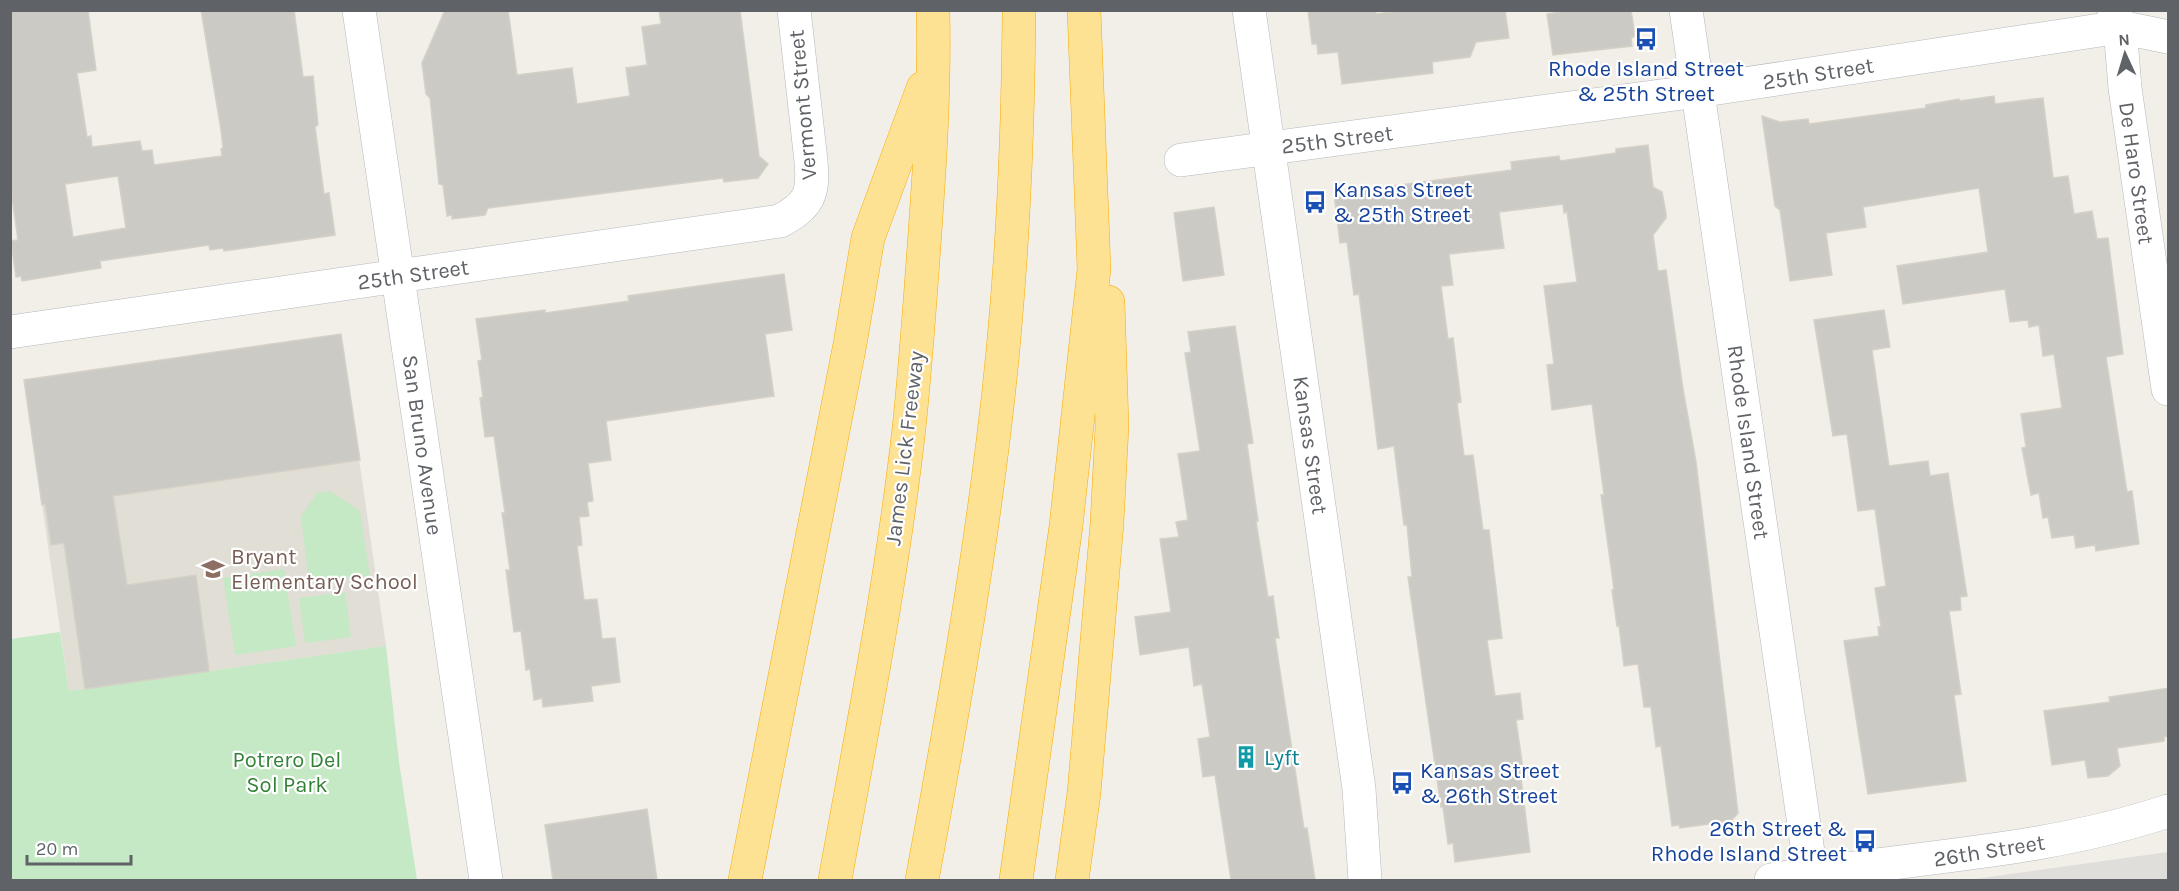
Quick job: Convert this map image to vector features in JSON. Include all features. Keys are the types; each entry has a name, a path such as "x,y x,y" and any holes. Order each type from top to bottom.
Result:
{"highway":[{"name":"James Lick Freeway","path":"835,880 881,620 909,428 926,226 934,58 933,10"},
{"path":"922,880 974,586 994,438 1013,212 1019,10"},
{"path":"1016,880 1067,514 1094,269 1084,10"},
{"path":"745,880 850,344 868,238 934,58"},
{"path":"1072,880 1099,627 1112,426 1107,275 1089,97"},
{"path":"722,880 769,681 826,468"}],"street":[{"name":"San Bruno Avenue","path":"359,10 486,880"},
{"name":"Vermont Street","path":"794,10 811,161 812,183 808,200"},
{"name":"Kansas Street","path":"1249,10 1359,789 1365,880"},
{"name":"Rhode Island Street","path":"1686,10 1811,873"},
{"name":"25th Street","path":"1181,160 1698,91 2120,16 2169,36"},
{"name":"De Haro Street","path":"2120,16 2125,88 2156,215 2169,389"},
{"name":"25th Street","path":"10,332 780,221 795,212 808,200"},
{"name":"26th Street","path":"1771,880 1811,873 1949,857 2067,838 2124,826 2169,812"}],"shaded area":[{"name":"Bryant Elementary School","path":"341,334 386,646 69,691 24,380"},
{"path":"2168,852 2168,880 1968,880"}],"green space":[{"path":"330,491 360,511 370,576 320,583 308,576 301,516 317,493"},
{"path":"284,569 296,646 235,655 223,578"},
{"path":"345,592 351,637 305,643 299,598"},
{"name":"Potrero Del Sol Park","path":"60,632 69,691 386,646 399,762 417,880 11,880 11,639"}],"building":[{"path":"10,10 88,10 96,70 77,73 87,137 91,136 92,147 140,141 142,151 152,150 154,165 222,156 221,130 201,10 294,10 303,77 313,76 318,125 315,127 324,194 329,193 335,235 224,251 223,248 210,250 209,245 100,261 101,268 22,281 21,276 16,277 11,241 18,240 10,183","holes":["118,176 126,228 73,237 65,184"]},
{"path":"445,10 508,10 517,75 572,68 577,104 630,96 626,68 647,65 642,27 661,24 659,10 740,10 759,156 768,164 758,178 724,182 723,178 488,208 485,215 452,219 452,215 447,216 443,185 439,184 430,98 426,94 422,63"},
{"path":"1308,10 1376,10 1376,14 1406,10 1505,10 1509,38 1476,42 1470,57 1432,62 1433,73 1342,84 1338,52 1318,54 1317,44 1312,44"},
{"path":"1572,10 1631,10 1635,36 1631,38 1632,46 1553,55 1547,14"},
{"path":"1994,96 1995,104 2043,98 2053,178 2068,176 2074,214 2092,211 2097,239 2108,238 2123,354 2106,357 2127,492 2132,491 2139,544 2096,551 2095,545 2076,548 2074,535 2052,538 2048,517 2043,518 2039,493 2031,495 2022,448 2026,447 2021,414 2062,408 2054,354 2043,356 2039,325 2029,327 2028,320 2010,322 2005,289 1903,304 1897,266 1988,252 1979,188 1863,207 1866,227 1826,233 1832,275 1790,281 1780,210 1775,206 1762,116 1780,122 1808,119 1809,124 1926,108 1926,105 1959,99 1960,101"},
{"path":"1648,145 1653,187 1662,192 1666,213 1666,218 1653,235 1658,271 1666,270 1696,462 1738,813 1731,821 1680,828 1679,825 1672,826 1661,746 1656,747 1651,707 1644,707 1638,664 1624,666 1612,590 1614,589 1601,495 1604,495 1592,404 1552,410 1547,365 1554,364 1544,286 1577,282 1567,212 1564,213 1563,204 1499,212 1504,248 1449,254 1453,285 1441,286 1448,339 1453,338 1461,402 1457,403 1464,456 1473,455 1483,530 1489,530 1502,638 1487,640 1495,696 1520,693 1523,719 1516,720 1530,852 1455,862 1453,843 1448,844 1443,807 1441,807 1408,577 1412,577 1407,525 1404,525 1394,446 1378,449 1359,294 1354,295 1347,242 1340,243 1334,194 1512,170 1511,162 1559,156 1560,161 1616,153 1616,149"},
{"path":"1214,207 1224,275 1183,281 1174,213"},
{"path":"784,274 792,330 765,334 774,396 606,421 611,460 588,463 593,501 587,502 589,516 579,517 582,545 577,546 584,600 597,599 602,639 615,638 620,682 591,686 593,701 543,707 542,698 534,700 530,669 526,670 521,631 514,632 506,570 510,570 502,513 505,513 494,436 485,437 480,398 483,397 478,361 482,360 476,319 545,310 545,313 629,301 628,296"},
{"path":"1884,310 1890,347 1872,350 1889,466 1928,461 1930,476 1948,473 1967,596 1960,597 1961,610 1949,611 1961,694 1954,695 1966,781 1868,794 1844,641 1879,636 1878,627 1881,627 1875,588 1886,586 1875,509 1858,511 1847,434 1833,436 1814,320"},
{"path":"1235,326 1253,443 1247,444 1258,521 1256,521 1268,597 1273,596 1279,638 1275,638 1304,829 1307,828 1315,880 1231,880 1215,775 1203,777 1198,739 1210,737 1202,684 1194,686 1189,647 1140,655 1135,617 1171,612 1160,539 1179,537 1176,522 1188,520 1178,454 1200,451 1185,353 1191,352 1188,332"},
{"name":"Bryant Elementary School","path":"341,334 360,460 113,496 127,585 196,575 209,671 85,689 64,543 51,545 45,504 42,505 24,380"},
{"path":"2169,688 2169,736 2164,737 2164,741 2117,748 2120,766 2108,776 2088,778 2085,760 2052,765 2044,711 2110,702 2109,697"},
{"path":"647,809 657,880 553,880 545,825"}],"place":[{"name":"Rhode Island Street & 25th Street","path":"1646,39"},
{"name":"Kansas Street & 25th Street","path":"1315,202"},
{"name":"Bryant Elementary School","path":"213,569"},
{"name":"Lyft","path":"1246,757"},
{"name":"Kansas Street & 26th Street","path":"1402,783"},
{"name":"26th Street & Rhode Island Street","path":"1865,841"}]}
